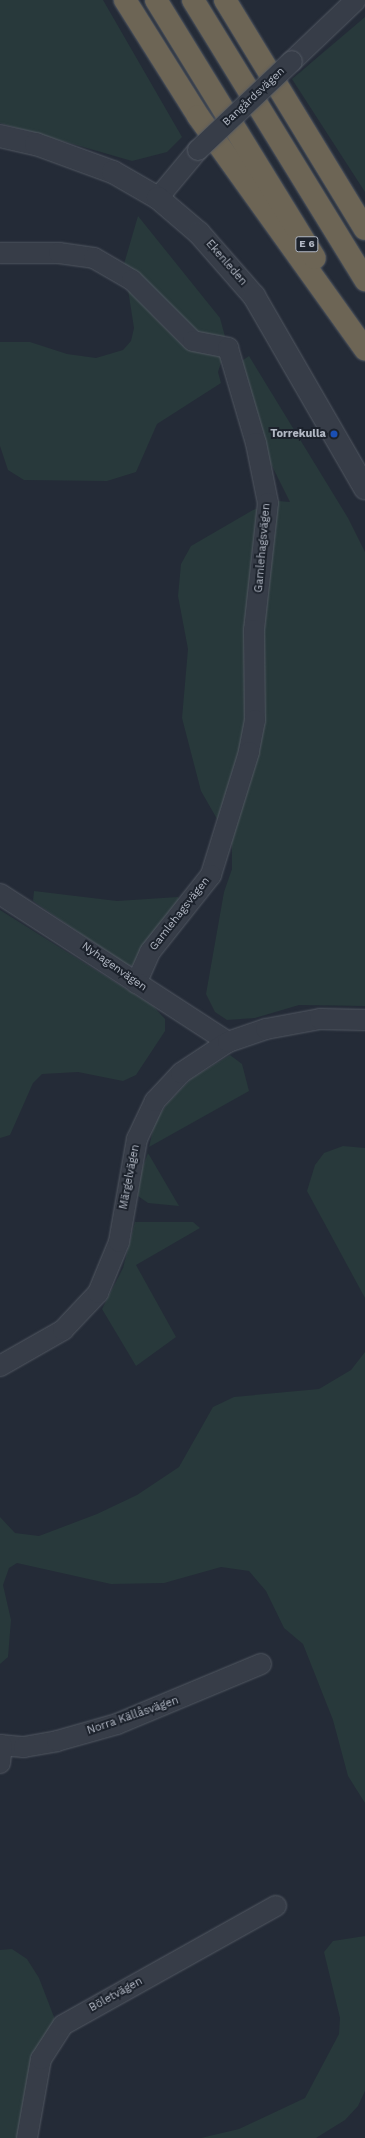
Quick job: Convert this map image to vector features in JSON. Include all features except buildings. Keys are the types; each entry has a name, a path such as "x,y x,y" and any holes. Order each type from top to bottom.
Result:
{"highway":[{"name":"E 6","path":"125,0 198,116 365,348"},
{"name":"E 6","path":"156,0 280,197 365,348"},
{"path":"193,0 365,280"},
{"path":"225,0 365,228"}],"street":[{"name":"Bangårdsvägen","path":"158,198 198,150 356,0"},
{"name":"Ekenleden","path":"0,136 79,158 113,172 158,198 199,233 254,296 365,488"},
{"name":"Gamlehagsvägen","path":"0,253 59,253 94,258 132,280 193,341 228,348 256,443 268,503 254,630 255,720 249,752 211,875 150,952 136,983"},
{"name":"Nyhagenvägen","path":"0,894 72,938 136,983 228,1042"},
{"name":"Märgelvägen","path":"0,1366 63,1330 98,1293 119,1242 138,1139 155,1101 197,1059 228,1042 287,1024 320,1019 365,1020"},
{"name":"Norra Källåsvägen","path":"1,1751 57,1742 117,1724 261,1664"},
{"name":"Böletvägen","path":"27,2138 41,2059 63,2025 276,1906"}],"shaded area":[{"path":"0,0 103,0 182,137 167,152 132,161 0,123"},
{"path":"365,17 365,192 292,79"},
{"path":"138,216 220,318 227,344 218,372 221,383 157,424 136,472 107,481 24,480 8,470 0,446 0,342 30,342 67,354 96,358 123,350 131,341 134,328 124,264"},
{"path":"249,356 348,518 365,552 365,1006 299,1005 255,1018 227,1020 215,1012 206,994 224,892 232,869 232,845 201,791 182,718 188,649 178,596 181,564 191,546 253,510 278,501 290,502 265,452 243,368 243,360"},
{"path":"34,891 117,901 178,897 180,903 136,965 128,966 33,901"},
{"path":"0,910 153,1006 165,1019 165,1031 136,1075 123,1081 78,1072 42,1074 33,1083 10,1135 0,1138"},
{"path":"230,1055 242,1064 249,1091 149,1147 155,1122 167,1104 191,1079"},
{"path":"343,1146 365,1148 365,1298 307,1191 315,1165 324,1153"},
{"path":"148,1153 179,1206 148,1203 138,1196 140,1175"},
{"path":"135,1222 193,1222 200,1228 136,1265 176,1337 136,1366 102,1309 123,1268"},
{"path":"365,1352 365,1803 348,1776 333,1720 303,1644 284,1628 266,1591 249,1571 221,1567 164,1583 111,1584 17,1563 9,1568 3,1585 11,1620 8,1657 0,1664 0,1517 15,1533 39,1536 97,1514 137,1495 179,1467 213,1407 234,1397 319,1389 351,1370"},
{"path":"365,1936 365,2091 358,2106 345,2120 316,2138 201,2138 239,2129 305,2098 339,2034 340,2018 324,1952 333,1941"},
{"path":"12,1949 27,1959 39,1978 54,2017 55,2037 32,2138 0,2138 0,1950"}],"place":[{"name":"Torrekulla","path":"334,434"}]}
